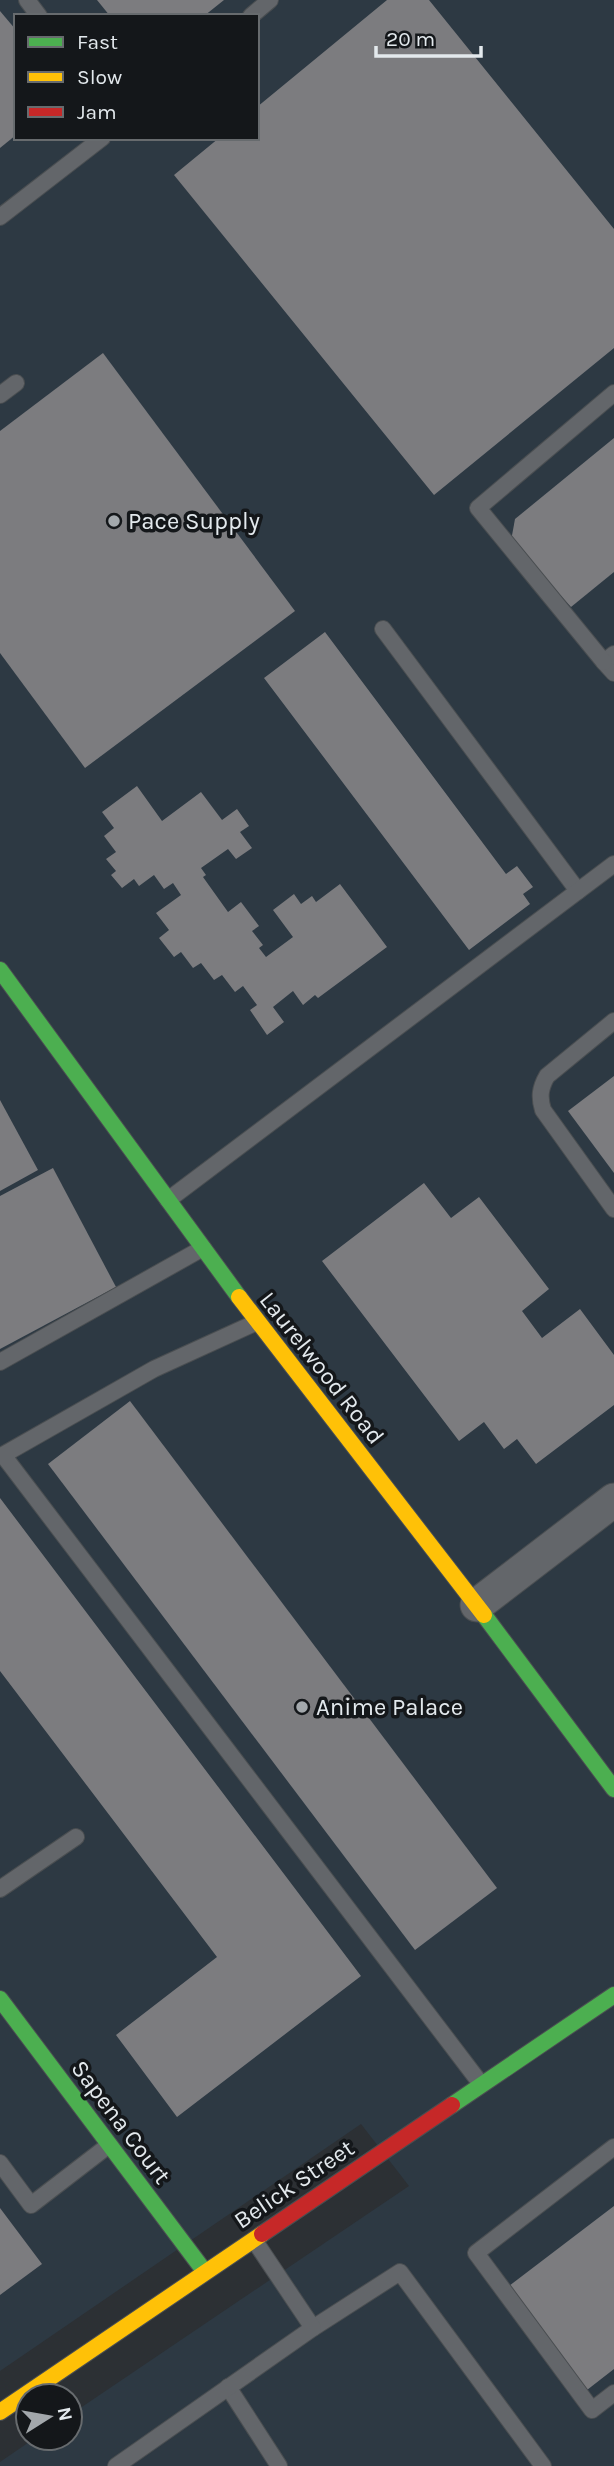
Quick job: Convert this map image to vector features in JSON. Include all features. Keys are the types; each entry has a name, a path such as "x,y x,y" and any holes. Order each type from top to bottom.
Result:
{"street":[{"name":"Laurelwood Road","path":"0,970 257,1322 477,1605 614,1789"},
{"path":"477,1605 614,1500"},
{"name":"Belick Street","path":"0,2412 481,2084 603,2009 614,1995"},
{"name":"Sapena Court","path":"0,1998 205,2272"}],"lane":[{"path":"253,14 270,0"},
{"path":"0,217 99,140"},
{"path":"0,395 16,383"},
{"path":"611,663 478,508 614,393"},
{"path":"383,629 578,891"},
{"path":"168,1200 614,864"},
{"path":"614,1021 547,1076 541,1086 540,1098 543,1110 614,1209"},
{"path":"0,1362 203,1248"},
{"path":"257,1322 154,1369 4,1455 481,2084"},
{"path":"0,1889 76,1837"},
{"path":"0,2163 31,2205 109,2145"},
{"path":"614,2147 476,2253 593,2410 614,2393"},
{"path":"254,2239 313,2328"},
{"path":"116,2466 313,2328 400,2272 543,2466"},
{"path":"228,2387 279,2466"}],"shaded area":[{"path":"0,0 614,0 614,2466 0,2466 0,2462 15,2452 84,2452 84,2406 409,2186 361,2124 0,2371"}],"building":[{"path":"97,0 224,0 206,14 108,14"},
{"path":"387,0 429,0 614,229 614,348 434,495 174,175 217,140 259,140 259,105"},
{"path":"0,11 14,28 14,137 0,148"},
{"name":"Pace Supply","path":"103,353 295,611 85,768 0,653 0,431"},
{"path":"614,438 614,572 571,607 511,541 515,519"},
{"path":"325,632 506,874 517,866 533,887 523,894 530,904 469,950 264,678"},
{"path":"137,786 162,821 201,792 222,820 237,809 249,826 240,832 252,848 236,859 228,849 201,868 206,875 203,877 228,912 241,902 259,926 252,931 263,945 259,948 266,957 293,937 273,910 294,894 301,904 312,896 316,902 340,884 387,947 318,998 315,995 303,1005 293,991 273,1007 284,1022 267,1035 250,1010 257,1005 243,986 235,992 222,975 214,980 201,963 193,968 181,952 174,957 159,938 169,930 156,913 181,895 173,883 164,889 154,875 139,886 134,879 122,888 111,875 116,871 106,859 116,852 104,836 114,828 102,812"},
{"path":"614,1076 614,1173 568,1111"},
{"path":"0,1100 38,1170 0,1191"},
{"path":"53,1168 116,1287 0,1349 0,1196"},
{"path":"424,1183 451,1218 479,1197 549,1289 522,1311 542,1338 580,1309 614,1355 614,1405 536,1464 517,1439 504,1449 484,1422 459,1441 322,1261"},
{"path":"130,1401 497,1888 415,1950 48,1464"},
{"path":"0,1498 361,1976 177,2117 116,2035 217,1957 0,1671"},
{"path":"614,2206 614,2369 587,2390 509,2286"},
{"path":"0,2208 42,2264 0,2295"}],"traffic: fast":[{"path":"0,970 239,1297"},
{"path":"484,1615 614,1789"},
{"path":"452,2105 614,1995"},
{"path":"0,1999 205,2272"}],"traffic: slow":[{"path":"239,1297 484,1615"},
{"path":"0,2412 262,2234"}],"traffic: jam":[{"path":"262,2234 452,2105"}],"place":[{"name":"Pace Supply","path":"114,521"},
{"name":"Anime Palace","path":"302,1707"}]}
